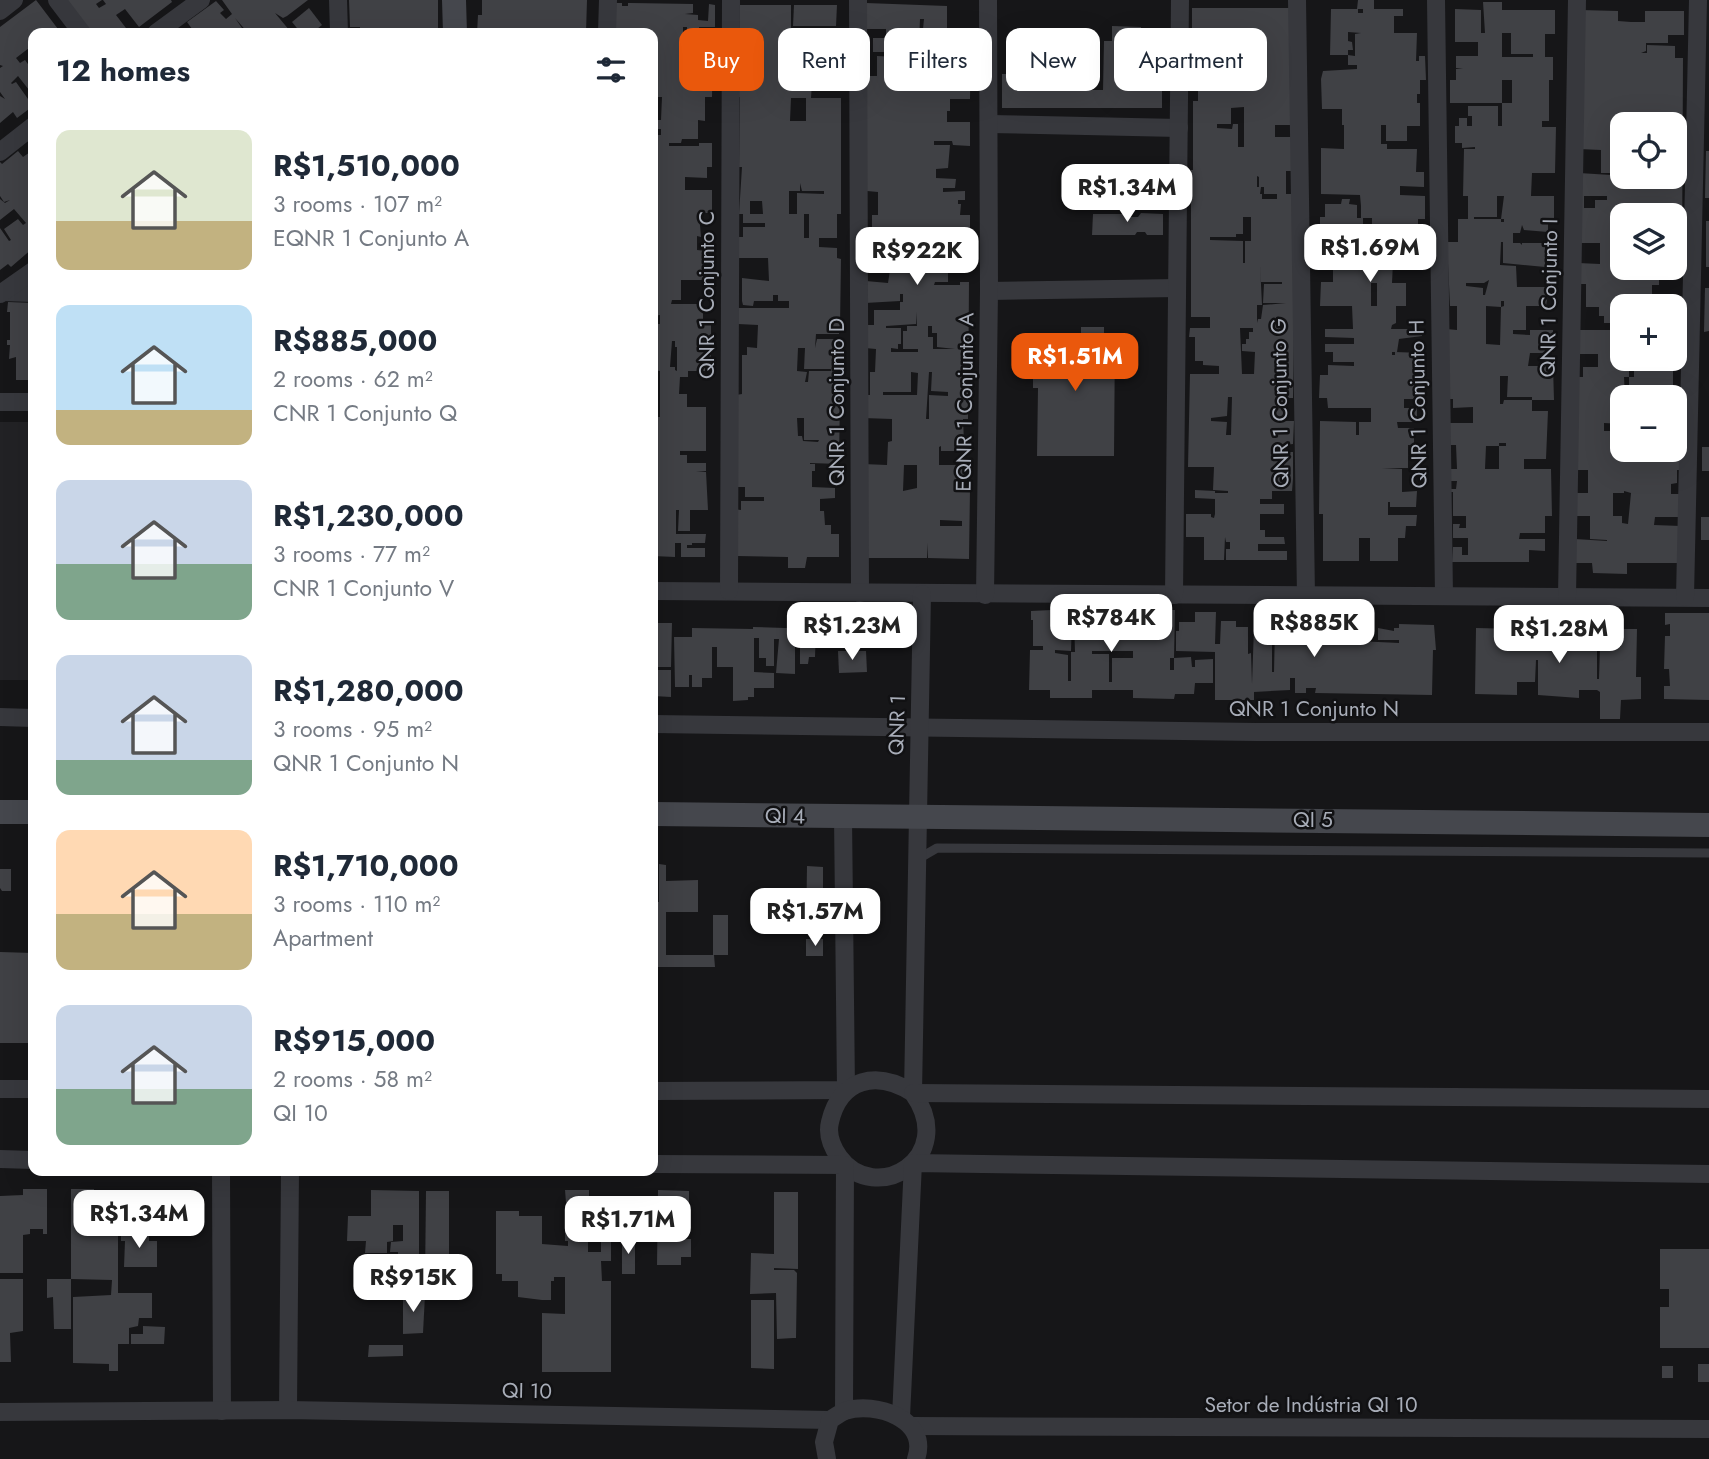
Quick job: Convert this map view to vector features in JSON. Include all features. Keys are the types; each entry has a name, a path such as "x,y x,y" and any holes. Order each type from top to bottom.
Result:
{"street":[{"path":"0,11 14,0"},
{"path":"57,0 78,28"},
{"path":"180,27 201,0"},
{"path":"338,0 339,28"},
{"path":"454,0 455,28"},
{"path":"607,28 608,0"},
{"name":"QNR 1 Conjunto C","path":"729,591 731,0"},
{"name":"QNR 1 Conjunto D","path":"859,0 860,593"},
{"name":"EQNR 1 Conjunto A","path":"985,595 989,291 988,0"},
{"path":"1174,595 1180,0"},
{"name":"QNR 1 Conjunto G","path":"1297,0 1306,596"},
{"name":"QNR 1 Conjunto H","path":"1436,0 1444,596"},
{"name":"QNR 1 Conjunto I","path":"1567,597 1577,0"},
{"path":"1685,597 1698,0"},
{"path":"989,124 1179,128"},
{"path":"0,152 28,130"},
{"path":"2,293 28,275"},
{"path":"989,291 1177,288"},
{"path":"2,293 28,293"},
{"path":"0,402 28,402"},
{"path":"658,591 1709,598"},
{"name":"QNR 1","path":"912,1093 922,594"},
{"path":"0,718 28,718"},
{"name":"QNR 1 Conjunto N","path":"658,724 920,729 1709,732"},
{"path":"0,812 28,812"},
{"name":"QI 4","path":"658,814 917,816"},
{"path":"843,816 846,1090"},
{"name":"QI 5","path":"917,816 1709,825"},
{"path":"880,1079 897,1083 912,1093 923,1108 928,1126 925,1145 913,1163 898,1174 879,1178 861,1175 845,1165 832,1148 828,1127 833,1107 846,1090 862,1082 880,1079"},
{"path":"0,1089 28,1089"},
{"path":"658,1091 846,1090"},
{"path":"912,1093 1709,1099"},
{"path":"0,1159 28,1160"},
{"path":"913,1163 1709,1174"},
{"path":"913,1163 906,1422 919,1450 916,1459"},
{"path":"658,1164 845,1165"},
{"path":"827,1459 824,1442 837,1415 845,1165"},
{"path":"221,1176 222,1411"},
{"path":"288,1410 290,1176"},
{"name":"QI 10","path":"0,1412 288,1410 837,1415 870,1408 906,1422"},
{"name":"Setor de Indústria QI 10","path":"906,1422 1709,1429"}],"lane":[{"path":"916,860 937,848 1709,853"}],"shaded area":[{"path":"0,422 28,422 28,680 0,680"}],"building":[{"path":"36,0 57,28 28,28 28,49 16,58 20,63 25,60 28,64 28,89 18,76 11,83 16,82 28,99 28,110 17,118 13,112 0,123 0,96 5,99 0,92 0,68 3,66 0,65 0,27"},
{"path":"65,0 102,0 96,4 99,8 106,4 103,0 172,2 139,27 125,9 116,15 126,28 87,28"},
{"path":"222,0 308,0 283,18 275,13 288,28 244,28 235,18 242,28 191,28 187,22 216,1 224,10 220,13 226,19 232,14"},
{"path":"349,0 438,0 438,28 350,27"},
{"path":"482,0 587,0 586,28 477,28 478,15 482,15"},
{"path":"1358,0 1374,0 1374,9 1403,9 1403,16 1394,16 1394,33 1417,33 1416,61 1419,61 1419,56 1425,56 1426,80 1420,80 1420,94 1417,94 1417,103 1420,103 1420,126 1407,126 1407,141 1386,141 1386,125 1381,125 1381,144 1387,144 1387,149 1417,149 1416,172 1424,172 1424,187 1400,186 1400,195 1425,196 1425,219 1418,219 1418,228 1395,229 1395,233 1416,233 1416,242 1422,242 1422,263 1412,263 1412,259 1392,258 1392,242 1387,242 1387,252 1383,252 1383,262 1393,262 1392,283 1406,283 1406,306 1396,306 1396,323 1391,329 1422,329 1422,336 1399,339 1395,352 1423,353 1421,399 1404,399 1404,408 1417,408 1417,422 1397,422 1398,428 1414,428 1414,445 1408,445 1408,468 1382,468 1402,469 1402,492 1417,491 1416,507 1390,507 1388,502 1388,515 1417,515 1416,526 1406,526 1405,538 1398,538 1398,561 1370,561 1370,538 1359,538 1359,561 1323,561 1323,514 1319,514 1320,421 1356,422 1356,435 1359,435 1359,422 1371,422 1371,408 1328,408 1327,398 1319,398 1320,375 1328,375 1328,365 1354,366 1354,362 1333,362 1333,352 1325,352 1325,344 1354,344 1354,338 1325,337 1325,329 1353,329 1352,306 1320,306 1321,282 1333,282 1333,262 1320,262 1320,217 1325,217 1325,204 1341,204 1342,199 1350,199 1349,204 1357,205 1357,218 1361,218 1360,195 1321,194 1321,148 1344,149 1344,125 1342,109 1322,109 1321,79 1323,71 1357,69 1357,65 1348,65 1348,55 1330,55 1331,9 1357,9","holes":["1348,32 1361,33 1355,34 1355,56 1348,55 1348,50 1353,50 1352,42 1348,41","1363,218 1372,218 1372,242 1363,241","1371,283 1377,283 1377,306 1371,306"]},
{"path":"1483,2 1502,2 1502,10 1555,10 1555,34 1545,34 1545,57 1553,57 1553,80 1549,80 1549,121 1542,121 1542,127 1556,127 1555,173 1532,173 1531,196 1554,196 1554,219 1548,219 1548,232 1524,230 1522,225 1520,233 1513,233 1513,243 1545,243 1545,267 1503,263 1501,242 1500,265 1516,266 1517,287 1549,287 1546,306 1526,306 1526,330 1513,330 1513,334 1530,335 1530,330 1553,330 1553,353 1530,353 1528,366 1553,366 1554,400 1532,400 1532,411 1548,411 1546,459 1524,459 1524,469 1551,469 1552,516 1545,516 1545,533 1520,533 1519,539 1545,539 1545,551 1529,550 1529,562 1452,562 1453,547 1462,547 1462,555 1468,555 1468,538 1453,538 1453,524 1466,528 1466,516 1453,516 1453,492 1450,492 1450,489 1456,489 1457,481 1449,481 1449,469 1457,469 1456,445 1447,445 1447,423 1473,423 1473,407 1453,408 1453,399 1449,399 1446,329 1457,330 1457,306 1450,306 1447,242 1458,242 1458,219 1468,219 1468,196 1463,196 1464,149 1475,149 1462,148 1462,143 1455,143 1455,126 1459,126 1459,118 1467,118 1467,126 1472,126 1468,106 1498,106 1498,126 1502,126 1502,103 1450,103 1450,80 1456,80 1456,69 1463,69 1456,68 1456,56 1478,56 1478,42 1455,42 1455,9 1481,10 1481,33 1485,33","holes":["1502,33 1511,33 1511,54 1533,54 1533,57 1502,57","1502,80 1512,80 1512,103 1502,103","1497,196 1504,196 1501,219 1474,219 1497,217","1489,280 1485,295 1483,288 1466,286 1466,283 1484,283","1486,306 1501,307 1500,345 1486,344","1500,376 1508,376 1507,397 1532,397 1532,400 1504,400 1503,404 1500,404","1486,446 1499,446 1499,469 1485,469"]},
{"path":"608,3 622,3 622,6 628,6 628,3 693,4 693,13 685,14 698,15 698,20 708,21 709,4 715,5 715,27 679,28 679,91 712,91 712,97 705,97 705,121 698,120 698,139 682,139 681,143 669,143 669,146 699,146 699,143 712,143 712,167 707,167 707,178 685,177 685,190 712,190 712,213 699,213 701,237 697,236 697,250 706,251 708,280 681,280 681,300 672,300 671,304 703,304 703,324 711,324 711,371 688,371 688,377 680,377 679,394 687,394 687,407 706,407 706,451 680,451 680,455 687,455 687,463 706,463 706,471 696,472 706,472 708,510 690,510 690,531 678,531 679,510 676,510 676,534 706,534 705,543 687,545 687,548 705,548 705,557 681,557 681,543 675,543 675,557 658,556 658,135 661,135 661,129 658,129 658,120 661,120 662,97 658,97 658,28 608,28","holes":["672,341 675,341 677,371 675,367 670,367"]},
{"path":"866,3 947,6 947,28 923,28 924,19 920,19 920,28 865,28"},
{"path":"740,5 791,5 791,28 778,28 778,91 811,91 811,98 841,98 841,214 837,214 837,238 819,238 819,247 837,248 837,258 841,259 840,326 839,334 816,334 815,348 817,339 836,339 835,395 840,395 839,464 810,463 815,464 812,487 835,488 835,498 820,499 820,511 824,511 825,525 831,525 831,534 839,534 839,557 807,557 805,568 788,568 788,557 737,556 733,509 741,510 741,501 764,501 764,497 745,497 745,487 736,487 736,395 742,394 742,355 747,355 747,347 757,348 758,325 738,324 738,308 789,308 789,301 778,301 778,295 773,295 773,301 754,301 753,306 743,305 742,301 742,278 769,281 768,258 738,258 738,237 743,237 743,227 765,227 765,223 743,223 743,214 739,214 742,167 739,167 740,97 737,97 737,91 764,91 764,28 739,28","holes":["791,98 806,98 806,121 790,121","800,183 802,191 824,191 824,194 797,193 797,214 789,214 789,191 800,191","750,201 762,201 763,214 750,214","804,214 809,214 809,238 804,238","798,348 805,348 804,369 831,369 809,371 808,382 805,382 807,372 797,371","797,418 804,418 804,440 819,440 803,441 802,436 798,436"]},
{"path":"794,5 837,5 836,26 793,26"},
{"path":"309,8 322,25 318,28 297,28 292,22"},
{"path":"1192,8 1297,8 1295,125 1275,125 1275,137 1291,137 1294,171 1286,171 1286,194 1296,194 1293,398 1286,398 1286,421 1294,421 1293,444 1285,445 1285,452 1293,452 1293,479 1292,491 1272,491 1272,499 1260,499 1260,504 1284,504 1284,514 1260,514 1260,530 1265,530 1265,537 1284,537 1285,544 1258,544 1258,551 1287,551 1287,560 1226,560 1226,549 1230,549 1230,542 1226,542 1225,537 1224,560 1204,560 1204,537 1186,537 1186,514 1211,514 1214,518 1215,514 1215,499 1195,498 1195,490 1228,493 1213,490 1214,467 1188,467 1190,374 1219,374 1219,366 1203,365 1203,361 1195,361 1195,337 1189,337 1190,328 1210,328 1210,317 1191,317 1193,101 1198,101 1198,91 1267,91 1267,28 1192,28","holes":["1244,107 1244,147 1238,147 1238,124 1233,124 1232,129 1217,128 1217,124 1231,124 1231,108","1261,187 1264,187 1264,194 1277,194 1277,199 1262,199","1243,217 1251,217 1251,241 1245,241 1245,263 1243,241 1210,240 1210,237 1236,237 1236,234 1243,234","1260,264 1261,282 1282,282 1264,284 1263,303 1286,303 1263,305 1261,319 1258,319 1257,323 1257,305 1262,305","1240,328 1253,328 1246,344 1242,344 1242,351 1255,352 1254,374 1242,374","1228,397 1232,397 1231,435 1226,435 1227,422 1211,421 1211,418 1227,416"]},
{"path":"1580,10 1618,11 1618,21 1631,22 1645,22 1645,11 1684,11 1684,35 1668,35 1668,43 1646,43 1646,51 1641,53 1647,53 1647,45 1675,46 1675,58 1683,58 1683,112 1610,112 1610,173 1601,173 1601,150 1579,149"},
{"path":"1112,26 1141,27 1114,28 1114,91 1162,91 1162,108 1002,108 1002,74 1006,74 1006,91 1103,90 1104,41 1112,41"},
{"path":"873,38 884,38 884,52 873,52"},
{"path":"877,56 884,56 884,91 970,91 970,99 950,99 950,111 947,111 947,122 970,122 970,146 953,145 952,141 934,141 934,145 950,145 948,168 936,169 936,178 956,179 955,188 943,188 943,192 965,191 965,200 958,200 958,204 961,204 960,215 970,215 970,238 954,238 955,262 951,262 952,259 941,259 942,262 948,262 948,282 935,282 934,285 960,285 960,282 969,282 968,419 963,419 964,442 957,442 957,451 941,451 941,446 939,447 939,465 965,465 965,489 970,489 969,559 928,558 928,543 927,558 863,558 863,464 887,465 888,442 892,441 892,419 863,418 863,395 870,395 870,372 875,372 876,349 865,348 865,325 874,325 874,310 900,310 900,302 903,302 903,294 900,294 900,301 865,303 866,281 888,283 890,270 867,269 870,250 866,250 866,238 872,238 872,215 878,215 878,192 867,191 866,91 870,91 870,76 877,76","holes":["916,312 917,326 907,326 907,331 903,331 903,349 918,349 918,352 891,352 891,348 898,349 898,344 901,344 901,328 886,326 916,324","928,326 932,326 932,333 937,333 937,347 955,349 933,349 933,337 928,337","911,372 918,373 917,395 883,395 883,392 911,392","929,372 932,372 931,391 948,392 948,396 929,395 929,419 926,419","904,465 917,465 917,488 903,491","940,520 962,521 962,526 940,526"]},
{"path":"18,151 23,157 28,154 28,252 11,267 8,264 0,270 0,228 9,241 11,240 4,229 18,219 23,225 26,223 14,209 0,220 0,199 5,203 10,200 4,202 0,196 0,162 2,164"},
{"path":"1706,151 1709,151 1709,198 1705,198"},
{"path":"1579,173 1610,175 1610,189 1682,189 1682,203 1610,203 1610,280 1659,280 1659,285 1652,285 1652,294 1610,294 1610,323 1604,323 1604,316 1599,316 1599,307 1586,307 1586,284 1578,284 1578,263 1600,264 1600,243 1575,243","holes":["1584,196 1607,196 1607,200 1595,200 1595,208 1584,208"]},
{"path":"1141,213 1163,214 1163,235 1137,232 1135,235 1092,235 1093,214 1127,214 1130,217 1138,217"},
{"path":"1706,221 1709,221 1709,267 1706,267"},
{"path":"1705,288 1709,288 1709,331 1704,332"},
{"path":"8,302 28,303 28,380 16,380 16,357 9,359 10,345 7,345 7,340 10,340 10,312 7,312"},
{"path":"1081,327 1104,327 1104,334 1115,334 1114,456 1037,456 1038,388 1033,388 1033,334 1081,334"},
{"path":"1579,330 1610,330 1610,371 1629,371 1629,377 1624,377 1624,385 1610,385 1610,423 1604,423 1604,431 1610,431 1610,462 1682,462 1681,470 1677,470 1677,483 1671,484 1671,494 1681,494 1681,517 1655,517 1654,525 1681,526 1680,563 1627,563 1627,574 1593,573 1592,563 1575,563 1575,539 1607,541 1590,539 1590,516 1577,516 1577,493 1588,493 1588,470 1578,470 1578,377 1583,377 1583,367 1598,367 1598,354 1578,354","holes":["1613,493 1631,493 1628,524 1622,523 1622,516 1613,516"]},
{"path":"1634,371 1673,371 1673,385 1629,385 1629,377 1634,377"},
{"path":"1702,447 1709,447 1709,471 1702,471"},
{"path":"1701,517 1709,517 1709,540 1701,540"},
{"path":"1175,610 1174,658 1191,657 1192,667 1195,667 1195,660 1213,659 1213,683 1195,683 1194,694 1175,694 1174,699 1133,698 1133,690 1092,690 1092,698 1050,698 1050,690 1029,690 1030,650 1043,650 1043,646 1033,646 1031,611","holes":["1072,621 1075,652 1071,652 1071,681 1068,681 1068,655 1055,653 1055,650 1071,651","1092,651 1133,651 1133,658 1112,658 1112,682 1109,682 1109,654 1092,654","1170,658 1174,658 1174,670 1170,670"]},
{"path":"1195,612 1216,612 1215,644 1220,644 1221,621 1236,621 1236,627 1248,627 1252,684 1254,627 1265,627 1265,643 1272,644 1274,672 1275,627 1316,628 1316,621 1357,621 1357,641 1399,643 1399,640 1378,640 1378,628 1394,631 1394,628 1399,628 1399,624 1434,625 1436,650 1433,650 1432,695 1315,693 1316,688 1306,688 1306,693 1295,693 1295,678 1290,678 1290,690 1254,692 1254,700 1215,700 1215,652 1176,651 1179,622 1195,622"},
{"path":"1665,613 1709,613 1709,700 1664,699 1664,686 1670,686 1669,669 1664,669 1665,636 1670,636 1670,624 1665,625"},
{"path":"1561,620 1580,620 1579,633 1597,634 1597,679 1600,647 1621,647 1620,629 1637,629 1636,677 1641,677 1641,699 1621,700 1620,719 1600,719 1600,692 1597,690 1579,690 1579,698 1538,695 1538,660 1535,682 1517,682 1517,695 1475,694 1476,628 1518,629 1518,641 1538,641 1538,629 1559,629 1559,650 1552,650 1552,653 1559,653 1567,652 1560,650"},
{"path":"658,623 672,623 671,667 658,667"},
{"path":"692,628 816,629 815,657 809,657 808,664 800,664 800,640 795,640 795,674 776,673 779,639 774,639 774,666 766,666 766,658 759,658 759,638 754,638 754,672 774,673 774,688 754,688 754,697 733,701 733,667 717,667 717,647 712,647 712,678 702,678 702,687 692,687 692,675 689,675 689,687 675,687 674,637 692,637"},
{"path":"838,651 866,651 867,672 839,673"},
{"path":"658,670 671,670 671,697 658,696"},
{"path":"659,864 666,865 666,881 698,880 698,912 666,912 666,955 713,955 713,915 728,915 728,955 714,955 715,967 658,967"},
{"path":"807,866 823,867 823,934 806,934"},
{"path":"0,869 11,869 11,891 2,891 0,888"},
{"path":"806,939 823,939 823,956 806,956"},
{"path":"0,952 28,953 28,1043 0,1043"},
{"path":"23,1189 47,1189 47,1234 43,1234 43,1229 30,1229 30,1234 23,1235 23,1273 0,1273 0,1196 23,1195"},
{"path":"71,1189 94,1189 94,1202 118,1203 118,1190 166,1190 167,1215 118,1215 118,1293 152,1293 152,1318 139,1318 138,1326 129,1328 129,1344 118,1344 118,1371 109,1371 109,1364 73,1363 73,1297 111,1295 112,1280 71,1279"},
{"path":"371,1190 419,1191 419,1281 403,1281 403,1289 396,1289 391,1285 391,1268 403,1269 403,1258 398,1258 398,1252 390,1252 391,1242 403,1241 403,1225 393,1225 393,1241 387,1242 387,1253 365,1253 366,1241 347,1241 348,1216 371,1216"},
{"path":"565,1190 589,1190 589,1206 597,1206 597,1221 588,1221 588,1252 601,1252 601,1242 611,1242 611,1261 601,1261 602,1281 611,1281 611,1372 542,1372 542,1313 565,1314 565,1277 554,1277 554,1281 551,1281 551,1300 542,1300 518,1297 518,1281 502,1281 502,1274 496,1274 496,1211 519,1211 519,1216 542,1216 542,1244 568,1246 568,1241 565,1241 565,1228 568,1228"},
{"path":"658,1190 689,1191 689,1213 681,1210 681,1239 691,1239 691,1257 681,1257 681,1265 657,1265"},
{"path":"426,1191 449,1191 449,1281 425,1281"},
{"path":"774,1192 798,1192 798,1269 774,1268 794,1270 797,1273 796,1338 777,1339 776,1293 750,1294 751,1253 774,1254"},
{"path":"121,1232 149,1232 149,1241 157,1241 157,1267 124,1267 125,1241 121,1241"},
{"path":"622,1237 635,1237 635,1274 622,1274"},
{"path":"1660,1249 1709,1249 1709,1348 1660,1348 1660,1307 1669,1307 1669,1289 1660,1289"},
{"path":"0,1279 23,1279 23,1331 10,1333 11,1362 0,1362"},
{"path":"47,1279 71,1279 71,1329 54,1329 53,1297 47,1298"},
{"path":"403,1295 425,1295 423,1333 403,1334"},
{"path":"751,1300 774,1300 774,1369 751,1368"},
{"path":"143,1326 165,1327 164,1344 131,1344 131,1334 143,1334"},
{"path":"369,1345 403,1345 403,1356 368,1357"},
{"path":"1698,1364 1709,1364 1709,1382 1698,1382"},
{"path":"1662,1366 1673,1366 1673,1378 1662,1378"}]}
